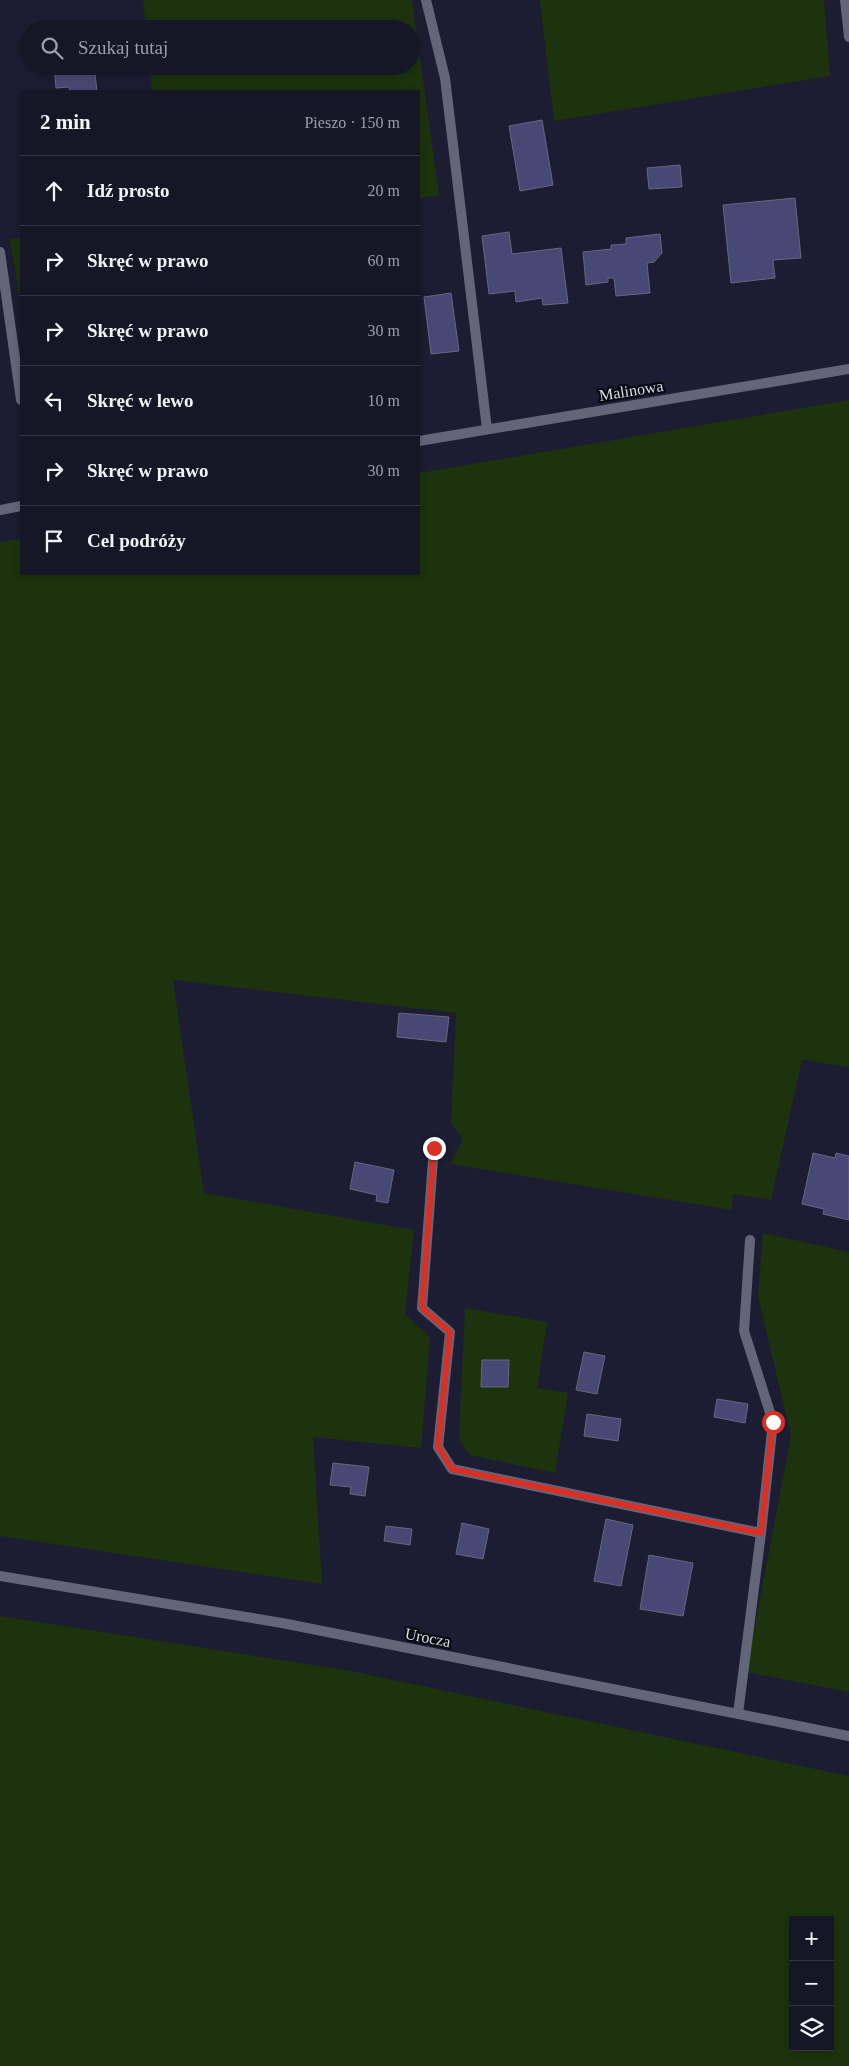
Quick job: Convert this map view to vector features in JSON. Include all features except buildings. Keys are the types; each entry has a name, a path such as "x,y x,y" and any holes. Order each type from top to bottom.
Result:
{"street":[{"path":"426,0 445,78 487,429"},
{"path":"845,0 849,37"},
{"path":"0,252 20,393"},
{"name":"Malinowa","path":"420,440 849,369"},
{"path":"0,510 20,506"},
{"path":"434,1148 422,1308 450,1332 438,1446 452,1469 761,1533"},
{"path":"738,1714 773,1422 744,1331 750,1240"},
{"name":"Urocza","path":"0,1576 282,1623 849,1736"}],"green space":[{"path":"143,0 412,0 415,20 145,20"},
{"path":"540,0 824,0 830,76 554,121"},
{"path":"420,58 439,195 420,198 420,90 152,90 151,75 420,75"},
{"path":"20,238 20,302 10,239"},
{"path":"849,400 849,1067 802,1060 771,1200 733,1194 732,1210 450,1164 463,1139 451,1123 456,1013 173,980 204,1193 414,1230 405,1314 430,1337 421,1448 313,1437 322,1584 0,1536 0,542 20,539 20,575 420,575 420,473"},
{"path":"763,1233 849,1252 849,1692 746,1672 791,1436 758,1296"},
{"path":"465,1308 547,1322 537,1388 568,1393 555,1473 470,1455 459,1439"},
{"path":"0,1616 351,1671 849,1776 849,2066 0,2066"}],"route":[{"path":"434,1148 422,1308 450,1332 438,1446 452,1469 761,1533 773,1422"}]}
